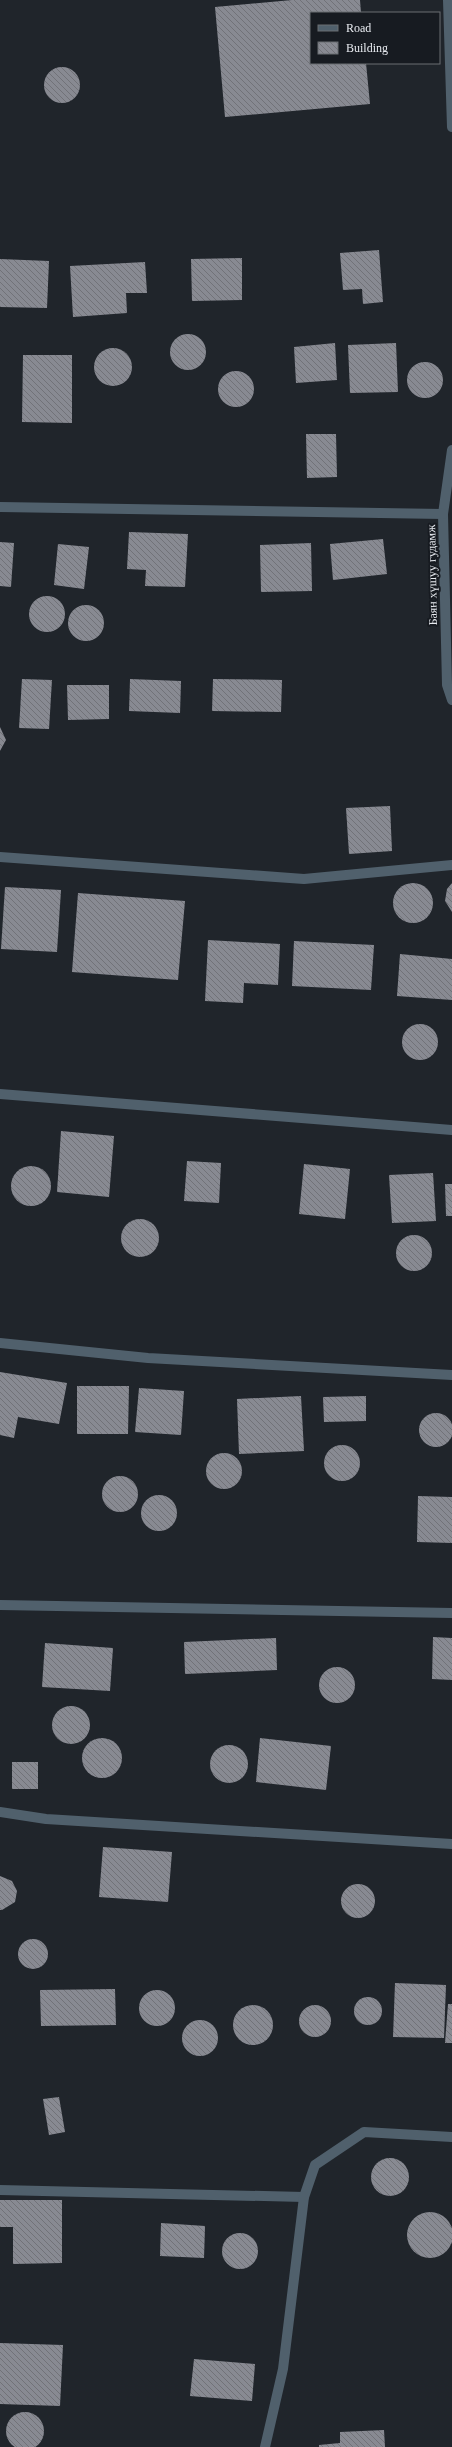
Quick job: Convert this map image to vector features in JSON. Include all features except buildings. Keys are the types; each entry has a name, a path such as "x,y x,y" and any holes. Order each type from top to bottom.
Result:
{"street":[{"path":"448,0 452,127"},
{"name":"Баян хүшуу гудамж","path":"452,450 443,514 447,685 452,700"},
{"path":"0,507 443,514"},
{"path":"0,857 304,879 452,865"},
{"path":"0,1094 452,1130"},
{"path":"0,1343 148,1358 452,1375"},
{"path":"0,1605 452,1613"},
{"path":"0,1812 46,1820 452,1844"},
{"path":"265,2447 282,2369 304,2197 314,2165 364,2132 452,2137"},
{"path":"0,2190 304,2197"}]}
